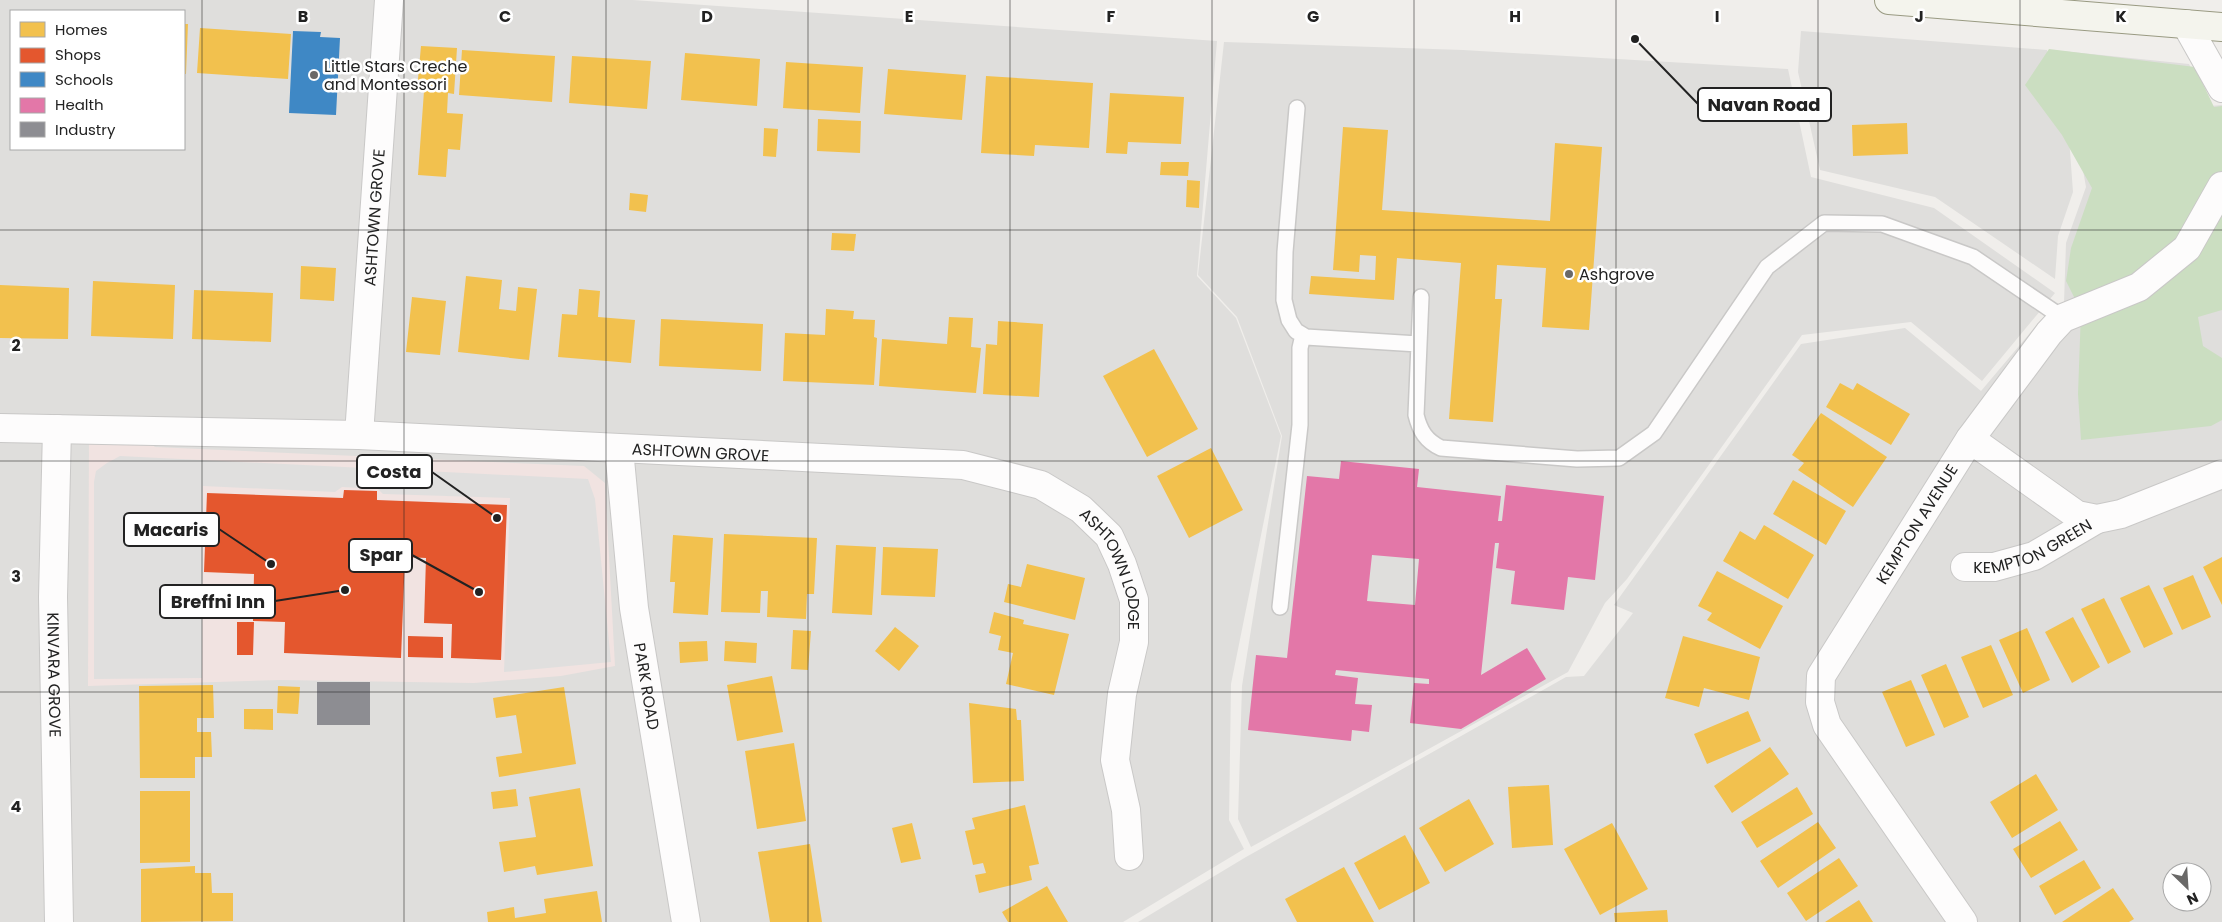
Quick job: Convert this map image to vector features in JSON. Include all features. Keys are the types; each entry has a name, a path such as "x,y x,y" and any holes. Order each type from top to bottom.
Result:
{"main road":[{"path":"1889,0 2222,27"}],"street":[{"name":"ASHTOWN GROVE","path":"359,435 389,0"},
{"path":"2186,24 2222,88"},
{"name":"KEMPTON AVENUE","path":"1963,922 1827,726 1820,702 1821,676 1970,439 2043,341 2063,318 2139,287 2187,248 2222,186"},
{"name":"ASHTOWN GROVE","path":"0,428 359,435 963,465 1041,485"},
{"name":"KINVARA GROVE","path":"57,429 53,597 59,922"},
{"name":"KEMPTON GREEN","path":"1970,439 2076,515 2097,519"},
{"name":"PARK ROAD","path":"619,449 634,608 686,922"},
{"name":"KEMPTON GREEN","path":"1965,567 1994,567 2034,556 2097,519 2121,514 2222,474"},
{"name":"ASHTOWN LODGE","path":"1041,485 1081,509 1109,536 1122,564 1134,600 1134,642 1122,694 1115,760 1126,810 1129,856"}],"lane":[{"path":"1297,108 1285,252 1284,300 1289,320 1296,331 1303,335 1418,344"},
{"path":"1421,297 1416,415 1420,429 1430,442 1441,448 1577,459 1619,458 1654,432 1766,267 1824,223 1882,224 1973,257 2063,318"},
{"path":"1280,607 1300,425 1300,348 1303,335"}],"shaded area":[{"path":"0,0 633,0 1217,41 1197,276 1236,318 1281,436 1231,684 1229,820 1244,849 1123,922 0,922"},
{"path":"1801,31 2047,50 2068,124 2073,192 2058,236 2055,279 1935,197 1820,170 1798,72"},
{"name":"Ashgrove","path":"1224,42 1463,50 1788,69 1811,177 1934,208 2055,293 1982,381 1911,322 1802,335 1627,579 1605,603 1568,672 1251,847 1238,819 1242,686 1282,436 1237,317 1198,275"},
{"path":"2062,51 2189,64 2210,106 2222,105 2222,922 1138,922 1246,857 1566,677 1584,676 1633,613 1614,605 1801,344 1905,328 1981,391 2035,327 2064,303 2066,243 2086,187"},
{"path":"89,435 145,437 155,447 584,466 605,483 615,666 561,676 474,683 280,680 88,686"},
{"path":"120,456 588,479 595,499 611,662 504,672 510,498 383,494 378,489 342,487 335,492 203,486 202,678 94,679 94,482 96,471"}],"green space":[{"path":"2049,49 2195,67 2214,107 2222,106 2222,310 2198,317 2203,346 2222,358 2222,420 2211,426 2081,440 2078,394 2081,311 2066,281 2071,248 2092,188 2062,135 2025,85"}],"building: Homes":[{"path":"185,24 188,24 186,74"},
{"path":"200,28 291,34 288,79 197,73"},
{"path":"421,46 457,48 454,94 448,93 447,113 463,114 460,150 448,149 446,177 418,175 424,91 417,90"},
{"path":"462,50 555,56 552,102 459,95"},
{"path":"685,53 760,59 757,106 681,100"},
{"path":"572,56 651,61 647,109 569,103"},
{"path":"786,62 863,67 860,113 783,108"},
{"path":"888,69 966,75 962,120 884,114"},
{"path":"986,76 1093,83 1089,148 1035,145 1034,156 981,153"},
{"path":"1110,93 1184,97 1181,144 1128,142 1127,154 1106,153"},
{"path":"818,119 861,121 860,153 817,151"},
{"path":"1907,123 1908,154 1853,156 1852,125"},
{"name":"Ashgrove","path":"1343,127 1388,130 1382,210 1550,221 1555,143 1602,147 1589,330 1542,327 1546,268 1497,265 1495,299 1502,299 1493,422 1449,419 1461,263 1397,258 1394,300 1309,294 1311,276 1375,280 1376,256 1360,255 1359,272 1333,270"},
{"path":"764,128 778,129 776,157 763,156"},
{"path":"1161,162 1189,162 1188,176 1160,175"},
{"path":"1187,180 1200,181 1199,208 1186,207"},
{"path":"630,193 648,195 646,212 629,210"},
{"path":"832,233 856,234 854,251 831,250"},
{"path":"301,266 336,268 334,301 300,299"},
{"path":"466,276 502,280 499,309 516,311 518,287 537,289 529,360 458,352"},
{"path":"93,281 175,285 173,339 91,336"},
{"path":"0,285 69,288 68,339 0,338"},
{"path":"579,289 600,291 598,317 635,320 631,363 558,357 562,314 577,315"},
{"path":"194,290 273,293 271,342 192,339"},
{"path":"412,297 446,301 440,355 406,352"},
{"path":"826,309 854,311 853,319 875,320 874,337 877,338 874,385 783,381 785,333 825,335"},
{"path":"949,317 973,318 971,347 981,348 976,393 879,386 882,339 947,344"},
{"path":"661,319 763,324 761,371 659,366"},
{"path":"998,321 1043,324 1039,397 983,394 986,344 997,345"},
{"path":"1154,349 1198,429 1147,457 1103,376"},
{"path":"1840,383 1853,390 1857,383 1910,414 1891,445 1826,407"},
{"path":"1821,413 1887,457 1853,507 1798,470 1804,463 1792,455"},
{"path":"1211,448 1243,510 1189,538 1157,476"},
{"path":"1793,480 1846,511 1826,545 1773,514"},
{"path":"1764,525 1814,555 1788,599 1723,561 1740,531 1755,540"},
{"path":"724,534 817,538 814,594 807,594 806,619 767,617 768,591 761,591 760,613 721,612"},
{"path":"673,535 713,538 708,615 673,613 675,582 670,582"},
{"path":"836,545 876,547 872,615 832,613"},
{"path":"883,547 938,549 935,597 881,595"},
{"path":"2222,557 2222,605 2203,567"},
{"path":"1027,564 1085,578 1075,620 1004,602 1008,584 1021,587"},
{"path":"1717,571 1783,606 1760,649 1707,620 1712,613 1698,606"},
{"path":"2193,575 2211,617 2182,630 2163,588"},
{"path":"2149,585 2173,634 2144,648 2120,598"},
{"path":"2104,598 2131,652 2108,664 2081,609"},
{"path":"994,612 1024,620 1023,624 1069,634 1054,695 1006,684 1013,653 998,650 1001,636 989,633"},
{"path":"2073,617 2100,667 2072,683 2045,632"},
{"path":"895,627 919,646 899,671 875,651"},
{"path":"2027,628 2050,680 2023,693 1999,640"},
{"path":"793,630 811,631 808,670 791,669"},
{"path":"1683,636 1760,657 1749,700 1704,688 1699,707 1665,698"},
{"path":"707,641 708,661 680,663 679,642"},
{"path":"725,641 757,643 756,663 724,661"},
{"path":"1991,645 2013,695 1983,708 1961,657"},
{"path":"1946,664 1969,717 1944,728 1921,675"},
{"path":"772,676 783,732 737,741 727,685"},
{"path":"1911,680 1935,735 1906,747 1882,692"},
{"path":"213,685 214,718 197,718 197,732 211,732 212,757 195,757 195,778 140,778 139,686"},
{"path":"278,686 300,687 298,714 277,713"},
{"path":"564,687 576,764 499,777 496,757 522,753 516,715 496,718 493,698"},
{"path":"969,703 1016,709 1017,720 1021,720 1024,781 973,783"},
{"path":"244,709 273,709 273,730 244,729"},
{"path":"1748,711 1761,741 1707,764 1694,734"},
{"path":"794,743 806,821 757,829 745,751"},
{"path":"1770,747 1789,774 1732,813 1714,786"},
{"path":"2036,774 2058,810 2012,838 1990,802"},
{"path":"1549,785 1553,845 1512,848 1508,787"},
{"path":"1797,787 1813,814 1757,848 1741,822"},
{"path":"580,788 593,866 537,875 535,866 504,872 499,842 536,837 529,797"},
{"path":"516,789 518,806 493,809 491,792"},
{"path":"140,791 190,791 190,862 140,863"},
{"path":"1469,799 1494,844 1445,872 1419,828"},
{"path":"1025,805 1039,864 1029,866 1032,880 979,893 975,875 986,873 983,863 973,865 965,831 975,829 972,818"},
{"path":"2060,821 2078,850 2031,878 2013,849"},
{"path":"1818,822 1836,848 1778,888 1760,861"},
{"path":"912,823 921,859 901,863 892,828"},
{"path":"1612,823 1648,889 1600,915 1564,849"},
{"path":"1405,835 1430,883 1379,910 1354,863"},
{"path":"810,844 822,922 770,922 758,852"},
{"path":"1839,858 1858,886 1806,921 1787,893"},
{"path":"2084,860 2101,888 2055,915 2039,886"},
{"path":"195,866 195,873 211,873 212,893 233,893 233,921 141,922 141,869"},
{"path":"1344,867 1374,922 1297,922 1285,899"},
{"path":"1047,886 1068,922 1008,922 1002,912"},
{"path":"2113,888 2134,919 2129,922 2062,922"},
{"path":"597,891 602,922 488,922 487,912 514,907 515,918 546,913 544,899"},
{"path":"1859,900 1873,922 1825,922"},
{"path":"1667,910 1668,922 1615,922 1614,913"}],"building: Shops":[{"path":"344,490 377,491 377,500 507,505 501,660 451,658 452,624 424,623 426,558 405,557 401,658 284,653 285,622 253,621 254,574 204,572 207,493 343,498"},
{"path":"237,622 254,622 253,655 237,655"},
{"path":"408,636 443,637 443,658 408,657"}],"building: Schools":[{"name":"Little Stars Creche and Montessori","path":"293,31 321,32 320,37 340,38 336,115 289,113"}],"building: Health":[{"path":"1341,461 1419,469 1417,487 1501,496 1498,521 1502,521 1506,485 1604,496 1595,580 1568,577 1564,610 1511,604 1515,571 1496,568 1499,543 1495,543 1481,675 1527,648 1546,679 1461,729 1410,723 1414,683 1429,684 1429,679 1336,670 1335,675 1358,678 1355,704 1372,705 1369,732 1352,730 1351,741 1248,730 1256,655 1287,658 1307,476 1339,479","holes":["1372,555 1419,559 1415,605 1367,601"]}],"building: Industry":[{"path":"317,682 370,682 370,725 317,725"}],"place":[{"name":"Navan Road","path":"1635,39"},
{"name":"Little Stars Creche and Montessori","path":"314,75"},
{"name":"Ashgrove","path":"1569,274"},
{"name":"Costa","path":"497,518"},
{"name":"Macaris","path":"271,564"},
{"name":"Breffni Inn","path":"345,590"},
{"name":"Spar","path":"479,592"}]}
